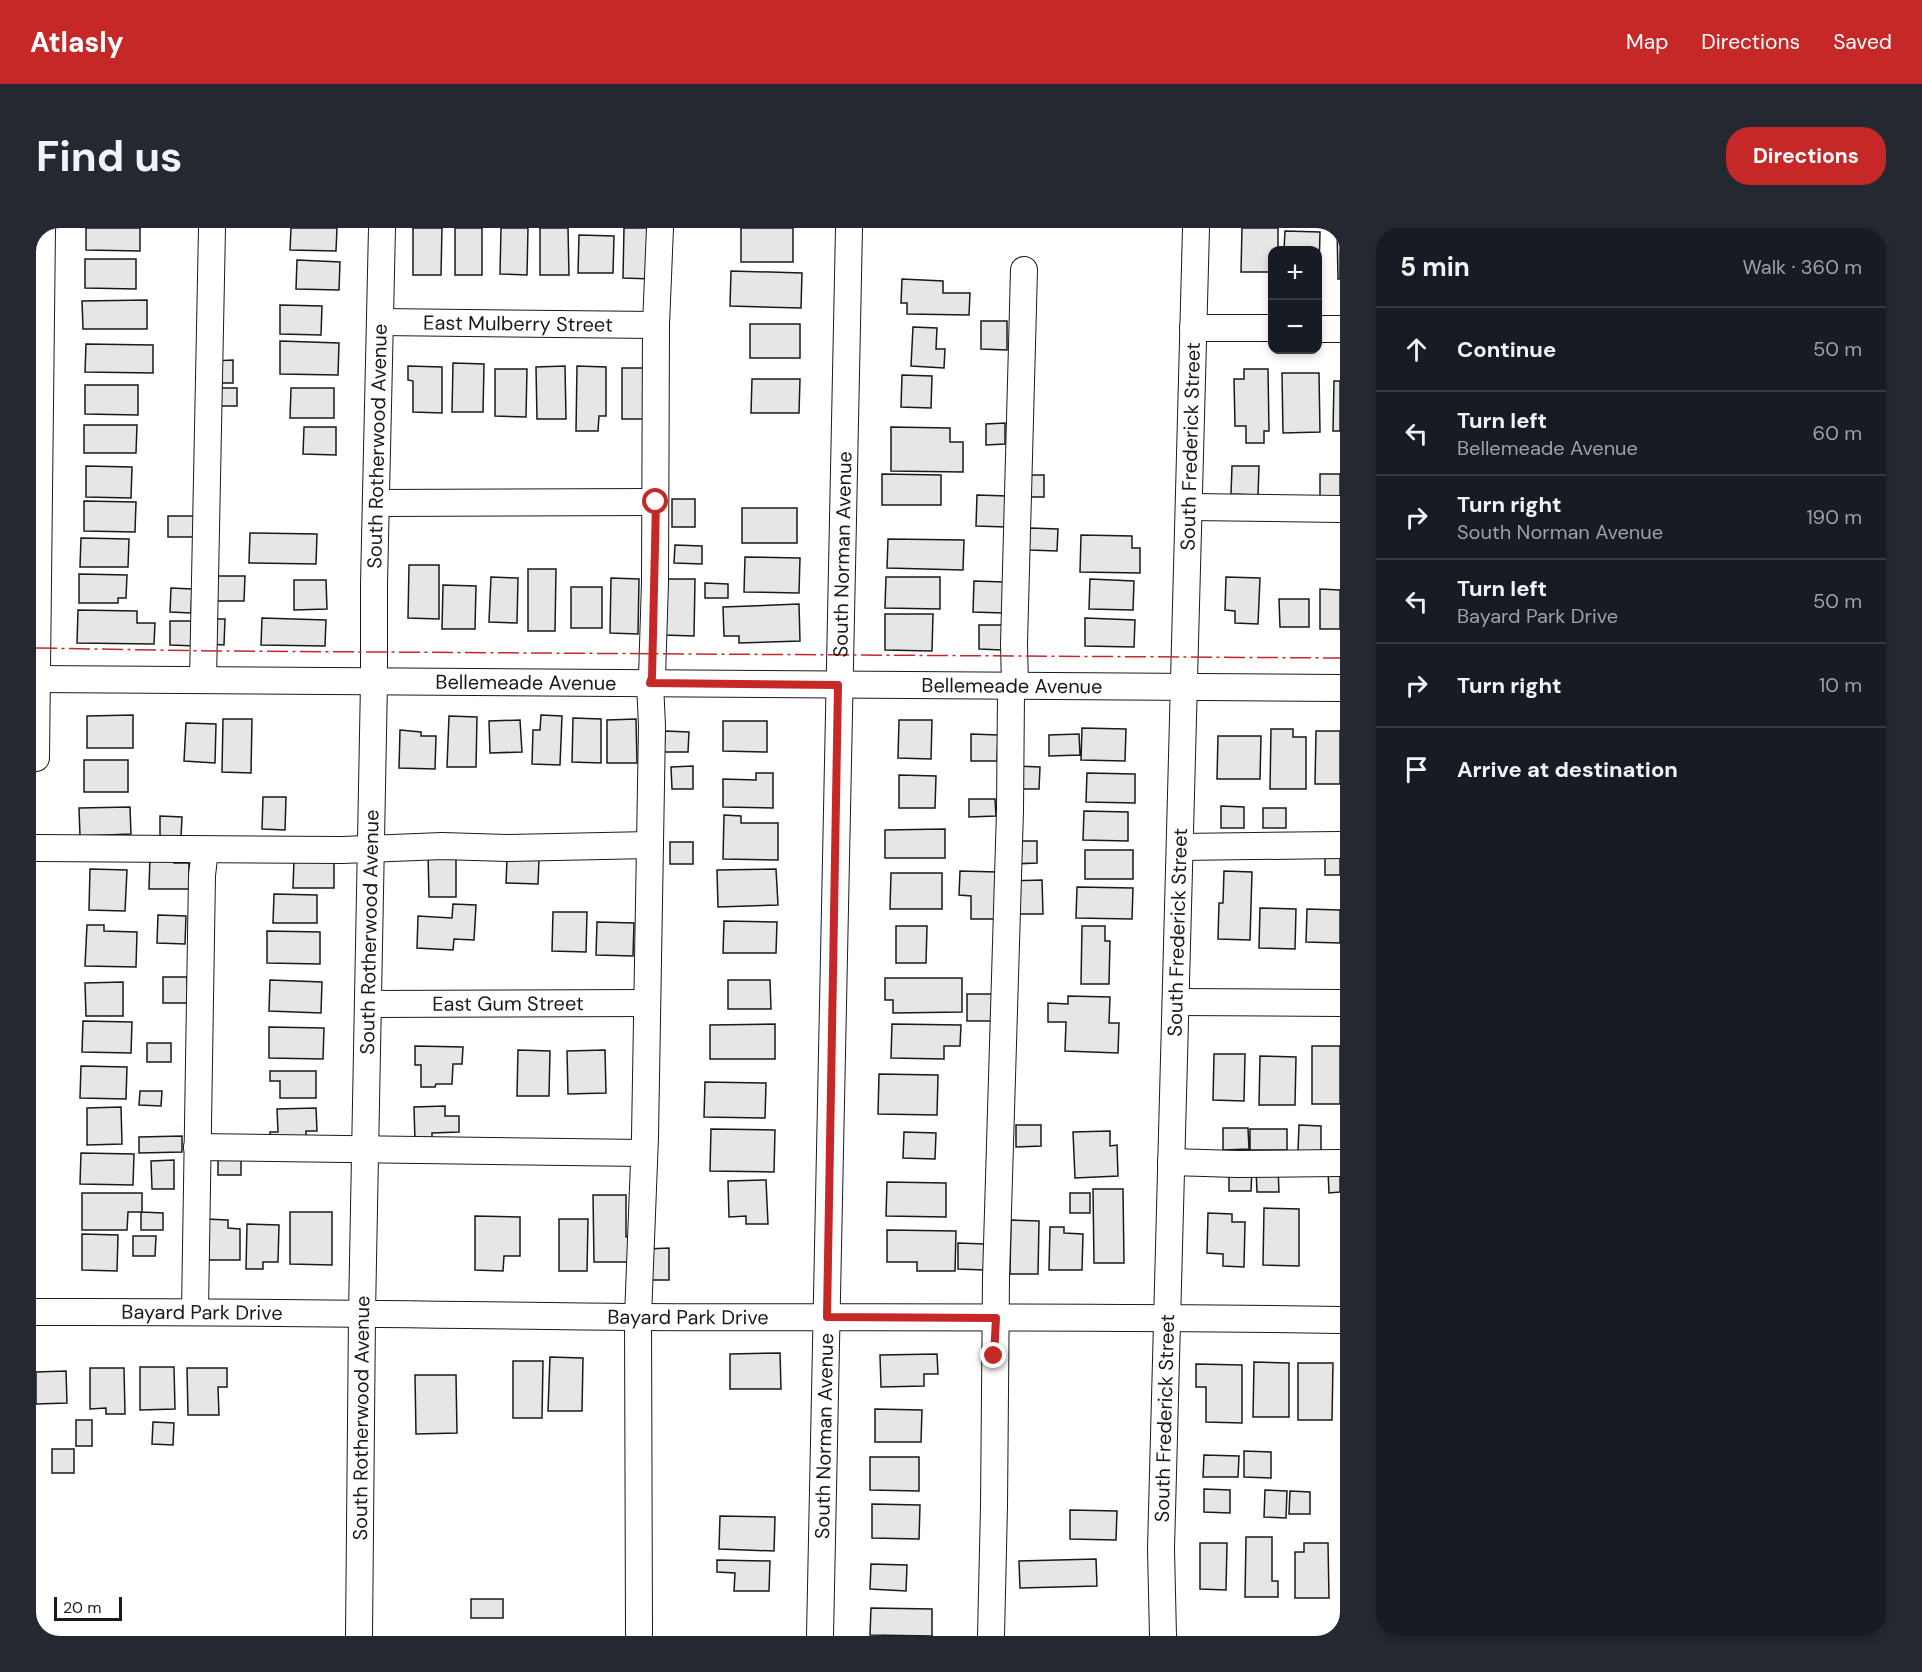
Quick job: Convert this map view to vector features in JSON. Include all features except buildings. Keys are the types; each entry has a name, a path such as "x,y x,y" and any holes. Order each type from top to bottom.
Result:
{"street":[{"path":"36,758 42,228"},
{"path":"203,680 212,228"},
{"name":"South Rotherwood Avenue","path":"358,1636 382,228"},
{"path":"639,1633 638,1317 648,1003 652,726 650,683 655,582 656,325 660,228"},
{"name":"South Norman Avenue","path":"820,1636 849,228"},
{"name":"South Frederick Street","path":"1163,1636 1161,1549 1196,228"},
{"path":"991,1636 997,1254 1010,810 1011,693 1015,686 1014,644 1024,270"},
{"name":"East Mulberry Street","path":"380,322 656,325"},
{"path":"1193,328 1268,328"},
{"path":"1322,328 1340,329"},
{"path":"376,503 656,502"},
{"path":"1189,507 1340,509"},
{"name":"Bellemeade Avenue","path":"37,679 1340,688"},
{"path":"36,848 370,849 442,846 507,848 650,845"},
{"path":"1180,847 1340,845"},
{"path":"195,1311 202,875 205,849"},
{"path":"1176,1002 1340,1004"},
{"name":"East Gum Street","path":"368,1004 648,1003"},
{"path":"197,1147 644,1153"},
{"path":"1171,1162 1340,1163"},
{"name":"Bayard Park Drive","path":"36,1312 195,1311 638,1317 1167,1317 1340,1320"}],"power":[{"path":"36,648 1340,658"}],"route":[{"path":"656,502 652,677 650,683 838,685 827,1317 996,1318 994,1356"}]}
